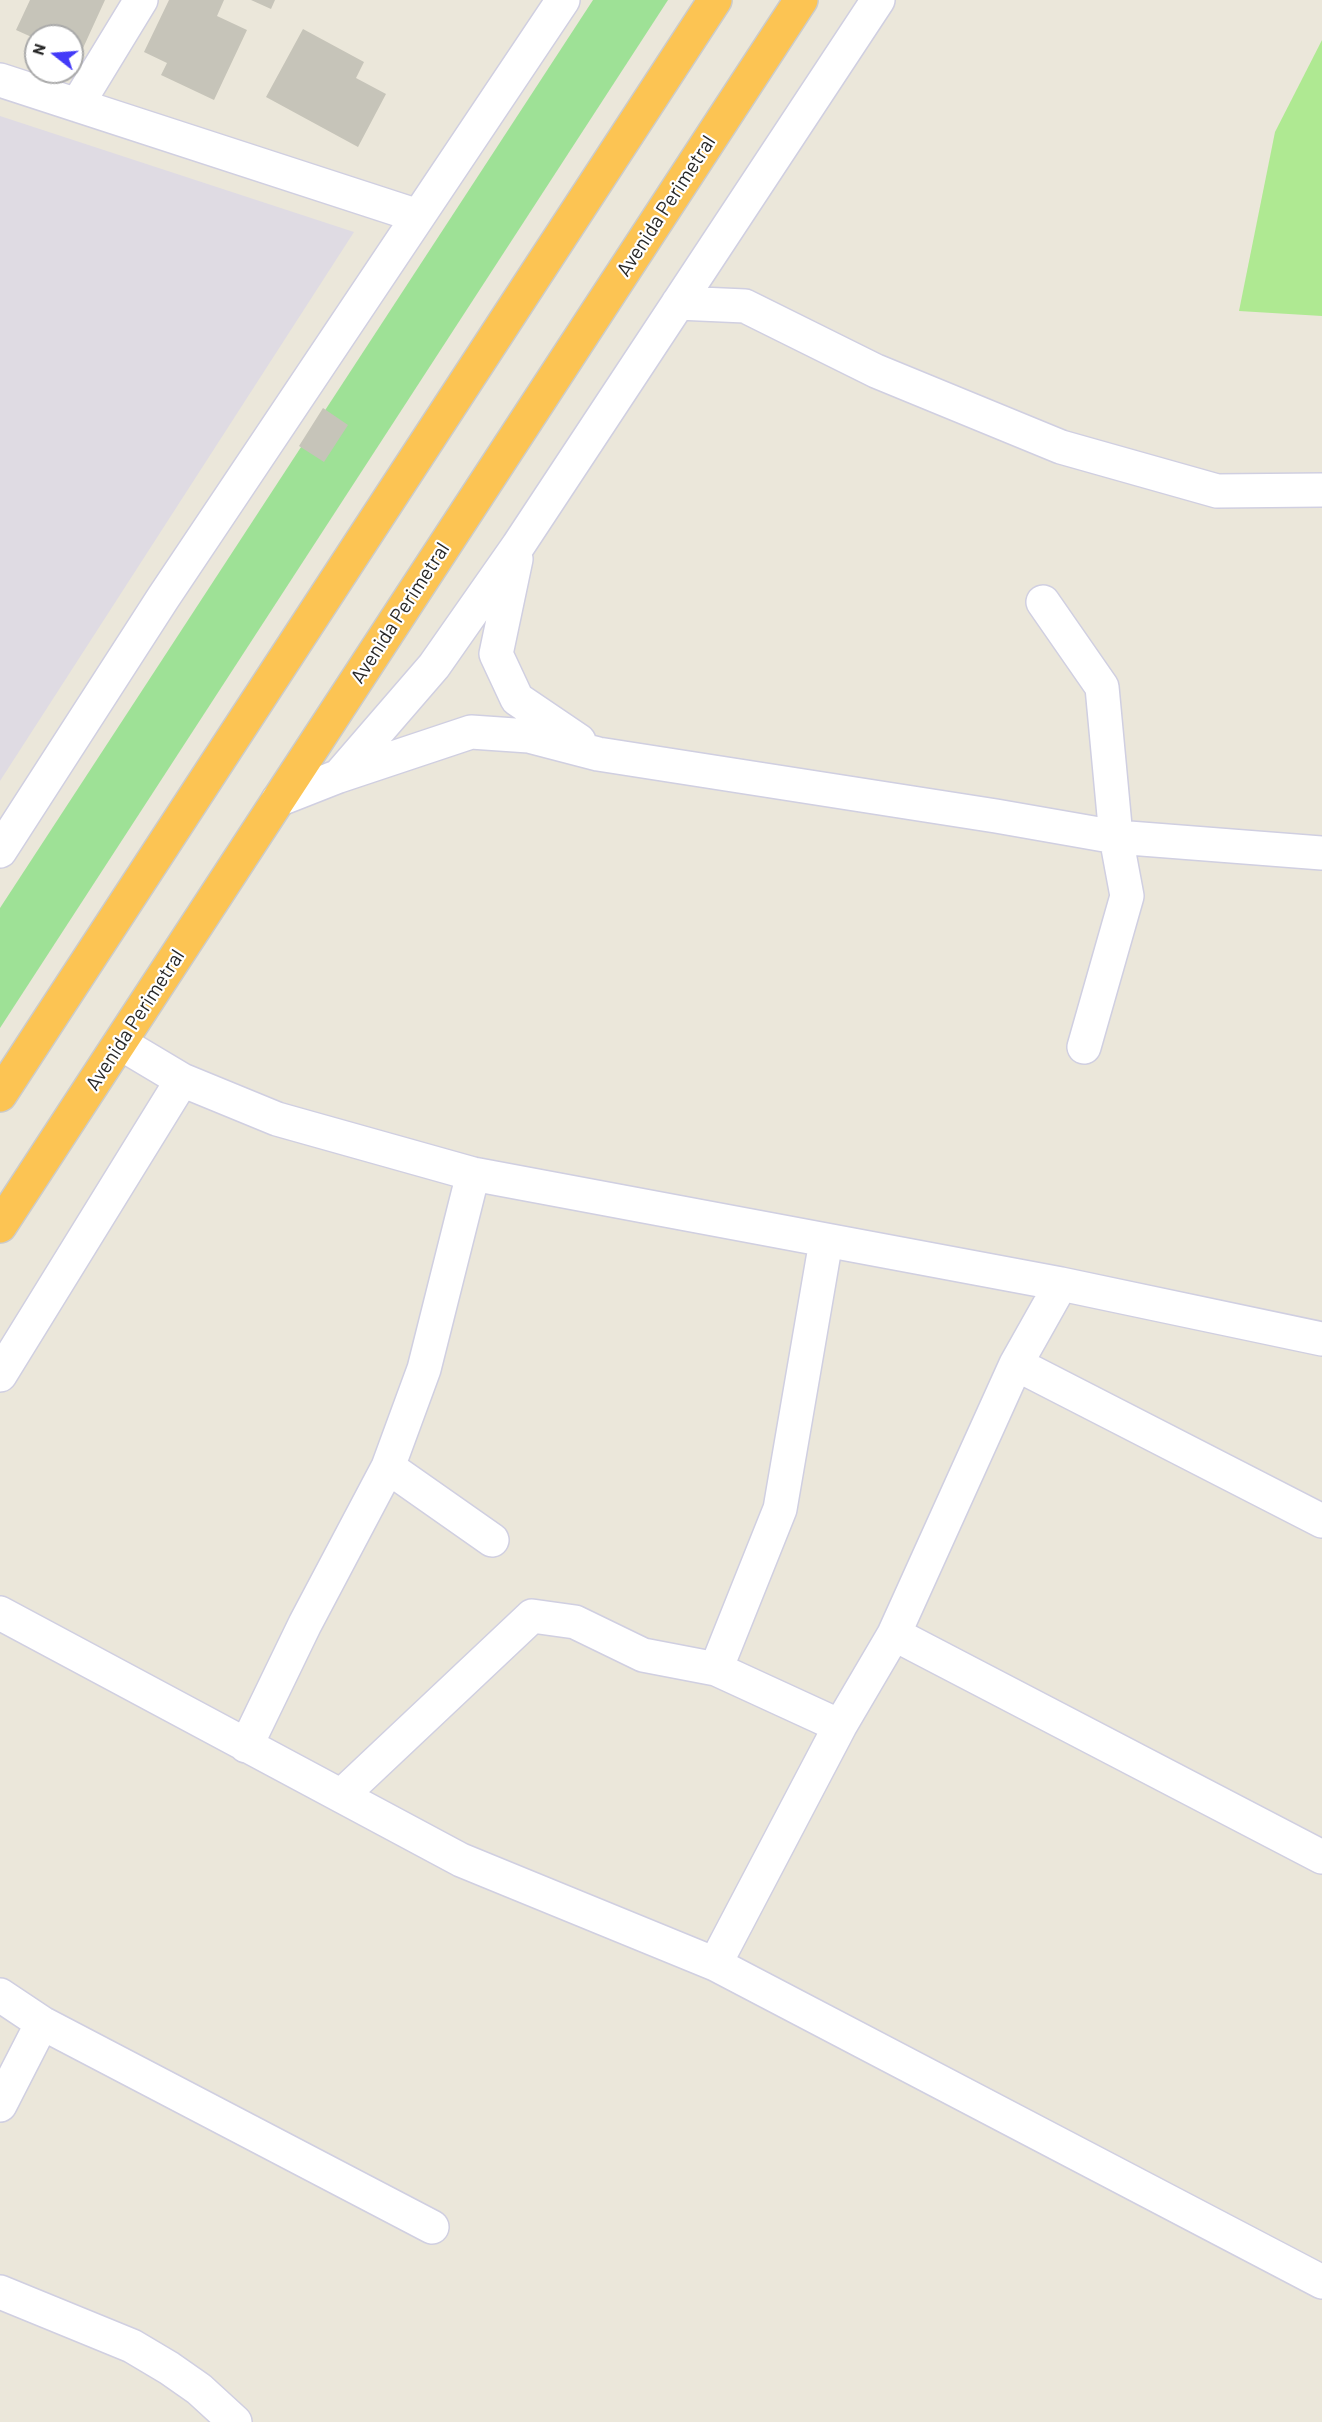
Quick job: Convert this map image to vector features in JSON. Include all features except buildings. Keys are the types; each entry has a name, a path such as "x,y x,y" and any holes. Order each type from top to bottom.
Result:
{"highway":[{"path":"0,1095 715,0"},
{"name":"Avenida Perimetral","path":"0,1226 801,0"}],"street":[{"path":"77,105 141,0"},
{"path":"0,851 164,598 563,0"},
{"path":"339,776 434,666 518,546 878,0"},
{"path":"0,80 418,216"},
{"path":"678,303 745,306 876,371 1061,447 1217,491 1322,490"},
{"path":"518,546 496,654 517,699 598,754"},
{"path":"1042,602 1102,687 1116,837 1127,896 1084,1047"},
{"path":"278,800 339,776 471,732 529,736 598,754 1116,837 1322,853"},
{"path":"120,1043 182,1080 277,1119 473,1174 1061,1284 1322,1339"},
{"path":"0,1375 182,1080"},
{"path":"246,1746 305,1624 388,1467 424,1369 473,1174"},
{"path":"716,1669 780,1509 826,1241"},
{"path":"716,1964 840,1726 894,1634 1016,1364 1061,1284"},
{"path":"1016,1364 1322,1521"},
{"path":"388,1467 492,1540"},
{"path":"0,1613 461,1860 716,1964 1322,2282"},
{"path":"342,1795 532,1616 575,1622 643,1655 716,1669 840,1726"},
{"path":"894,1634 1322,1857"},
{"path":"0,1995 42,2023 432,2228"},
{"path":"0,2105 42,2023"},
{"path":"0,2292 132,2346 199,2389 235,2422"}],"shaded area":[{"path":"0,116 354,232 0,781"}],"green space":[{"path":"593,0 668,0 0,1028 0,908"},
{"path":"1322,40 1322,316 1239,311 1275,132"}]}
